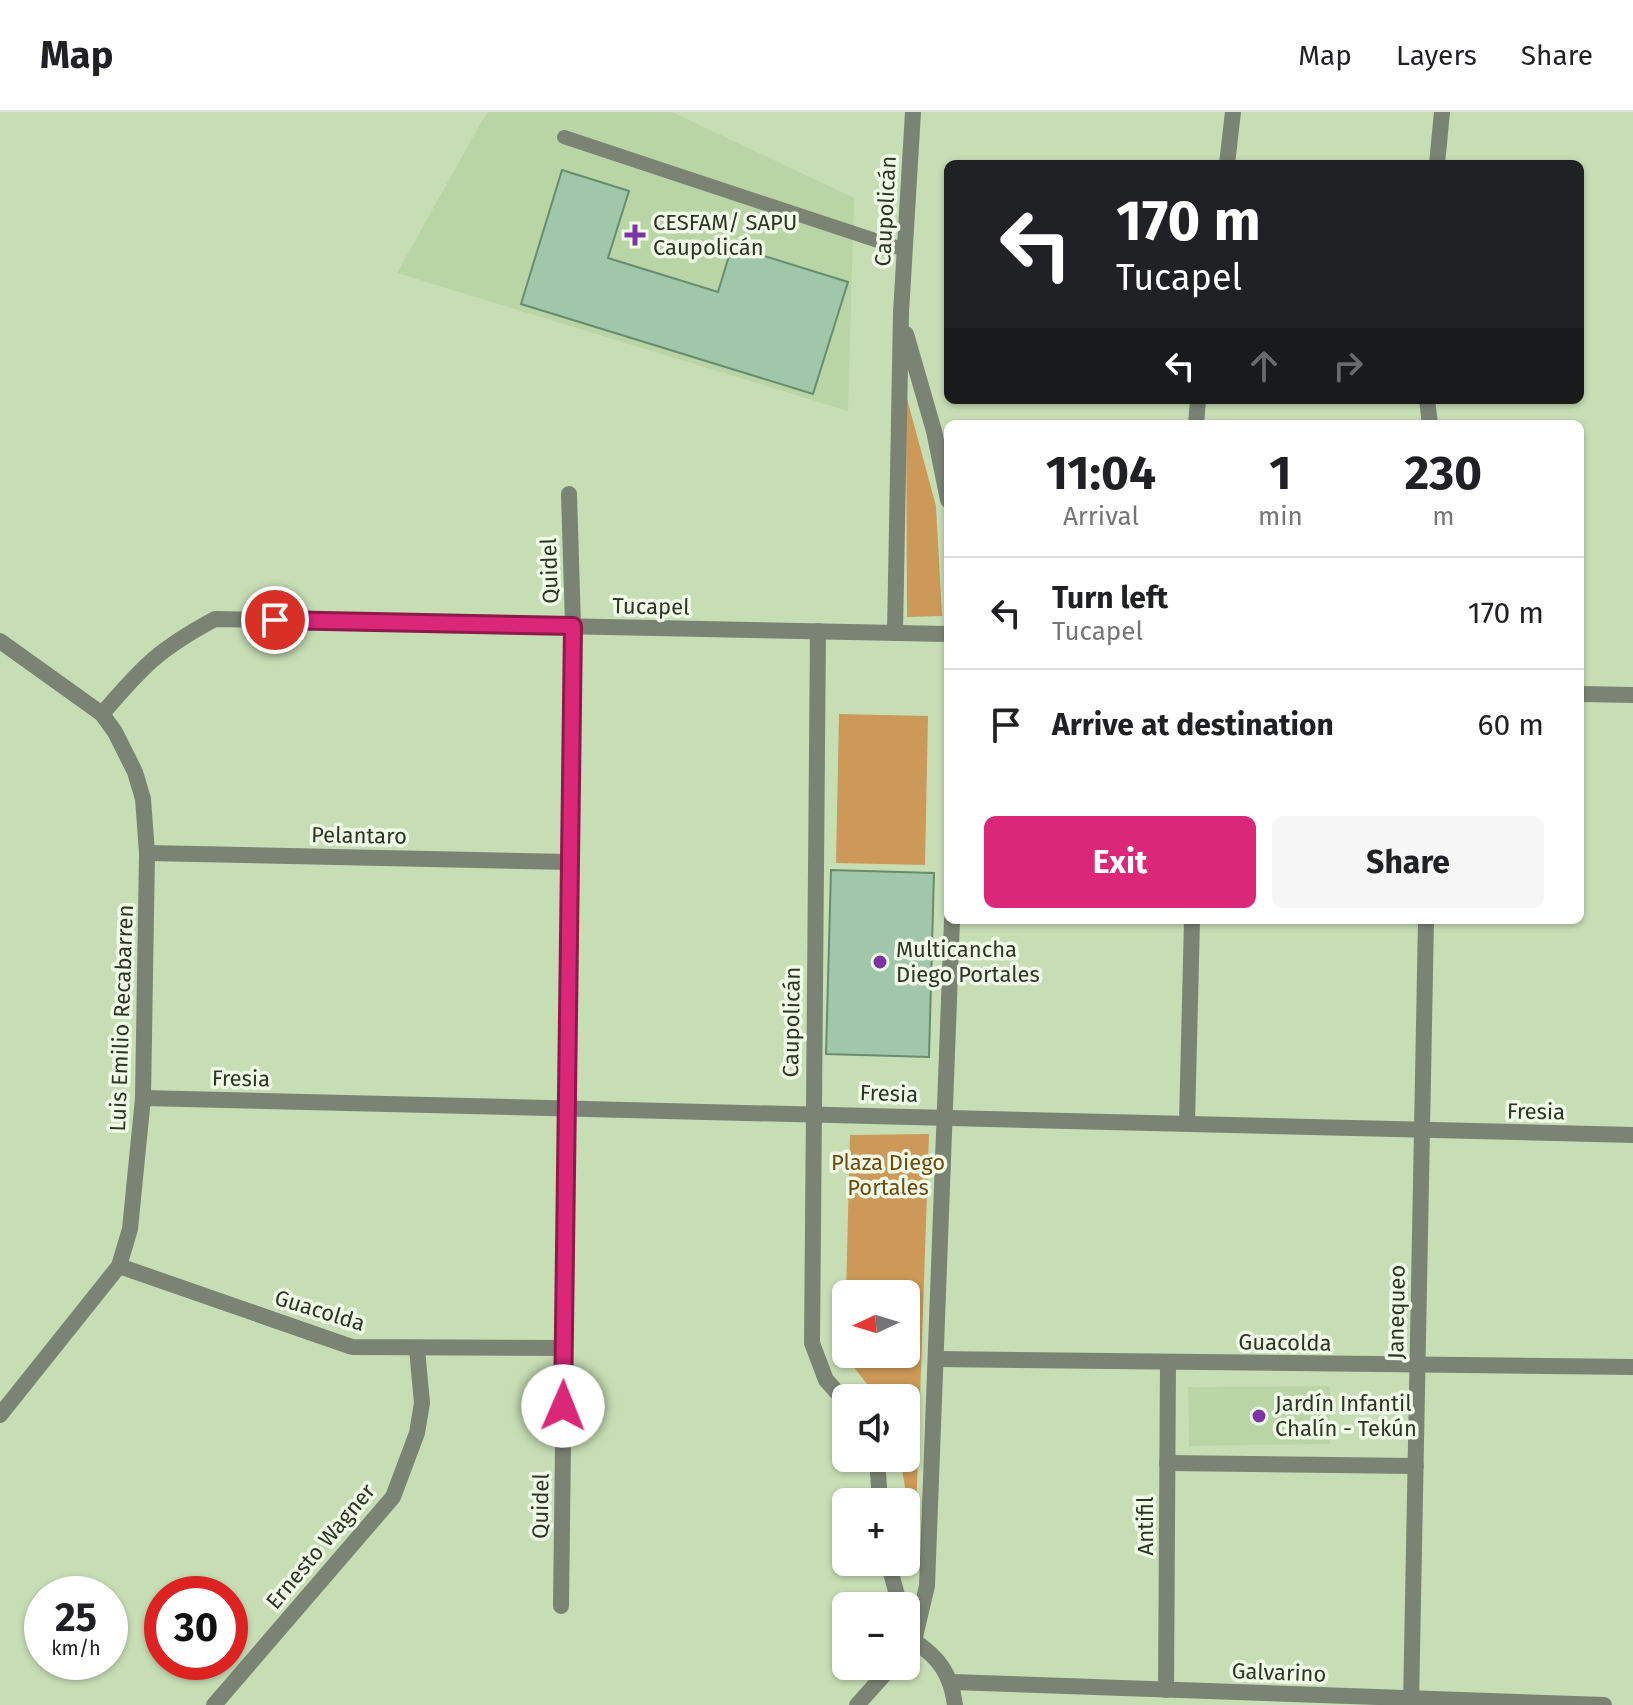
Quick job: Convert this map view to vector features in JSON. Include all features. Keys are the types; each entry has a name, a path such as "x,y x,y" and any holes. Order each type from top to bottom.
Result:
{"street":[{"name":"Caupolicán","path":"895,633 901,313 913,112"},
{"path":"1227,160 1233,112"},
{"path":"1437,160 1442,112"},
{"name":"Caupolicán","path":"901,313 934,431 944,480"},
{"name":"Quidel","path":"561,1606 573,626 569,494"},
{"name":"Tucapel","path":"102,714 142,667 168,644 215,619 944,634"},
{"name":"Caupolicán","path":"818,631 812,1343 826,1380 832,1387"},
{"name":"Luis Emilio Recabarren","path":"0,641 102,714 127,752 135,772 143,799 147,853 143,1098 130,1229 119,1266 0,1415"},
{"path":"1584,694 1633,695"},
{"name":"Pelantaro","path":"147,853 570,862"},
{"path":"920,1611 927,1586 952,924"},
{"path":"1187,1123 1192,924"},
{"name":"Janequeo","path":"1411,1702 1426,924"},
{"name":"Fresia","path":"143,1098 812,1112 1633,1135"},
{"name":"Guacolda","path":"119,1266 352,1347 564,1348"},
{"name":"Ernesto Wagner","path":"214,1705 393,1497 417,1433 422,1403 417,1349"},
{"name":"Guacolda","path":"937,1359 1418,1367 1633,1367"},
{"name":"Antifil","path":"1166,1690 1168,1362"},
{"path":"1167,1463 1416,1466"},
{"path":"920,1651 939,1661 952,1682 955,1705"},
{"path":"857,1705 879,1680"},
{"name":"Galvarino","path":"952,1682 1411,1702 1604,1705"}],"lane":[{"path":"564,137 905,250"}],"shaded area":[{"name":"CESFAM/ SAPU Caupolicán","path":"487,112 672,112 854,198 848,411 397,273"},
{"name":"Jardín Infantil Chalín - Tekún","path":"1330,1386 1330,1444 1189,1446 1188,1387"}],"green space":[{"path":"906,395 936,506 942,616 907,617"},
{"path":"839,714 928,716 925,865 836,863"},
{"name":"Plaza Diego Portales","path":"929,1134 920,1398 920,1384 867,1384 854,1368 920,1368 920,1280 846,1280 850,1135"},
{"name":"Plaza Diego Portales","path":"902,1472 917,1472 917,1488 905,1488"}],"building":[{"path":"562,170 629,191 608,258 718,292 732,246 848,282 813,394 521,304"},
{"name":"Multicancha Diego Portales","path":"831,870 934,873 929,1057 826,1054"}],"place":[{"name":"CESFAM/ SAPU Caupolicán","path":"635,235"},
{"name":"Multicancha Diego Portales","path":"880,962"},
{"name":"Jardín Infantil Chalín - Tekún","path":"1259,1416"}],"route":[{"path":"275,620 573,626 563,1406"}]}
